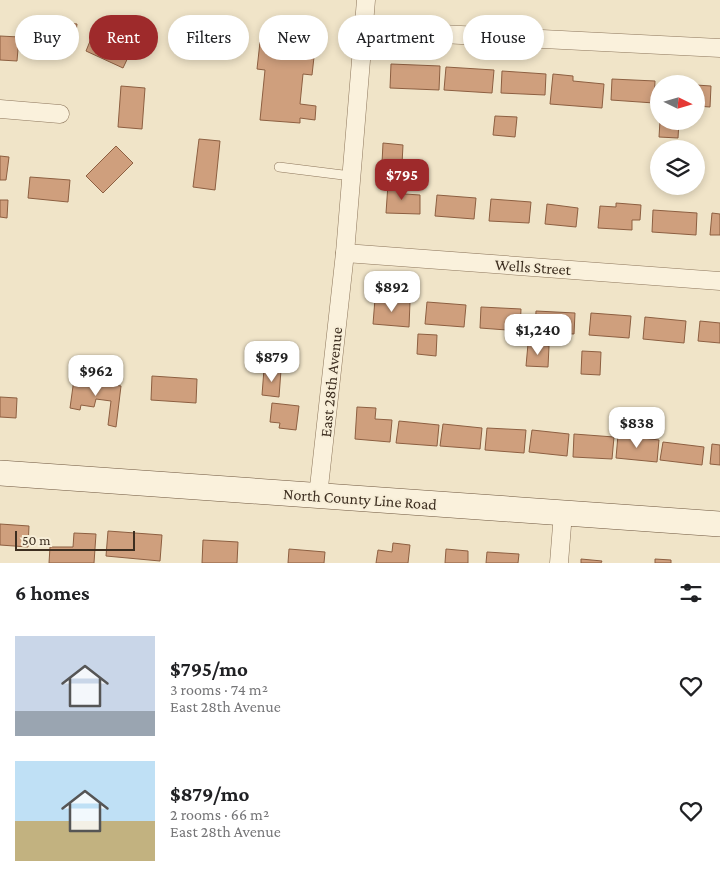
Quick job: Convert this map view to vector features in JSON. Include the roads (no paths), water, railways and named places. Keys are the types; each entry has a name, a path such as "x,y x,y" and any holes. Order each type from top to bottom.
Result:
{"main road":[{"name":"North County Line Road","path":"0,474 720,524"}],"street":[{"name":"East 28th Avenue","path":"364,15 366,0"},
{"path":"453,35 720,48"},
{"name":"East 28th Avenue","path":"318,496 345,253 361,60"},
{"path":"0,109 60,114"},
{"name":"Wells Street","path":"345,253 720,281"},
{"path":"559,563 563,513"}],"lane":[{"path":"279,167 351,176"}]}
